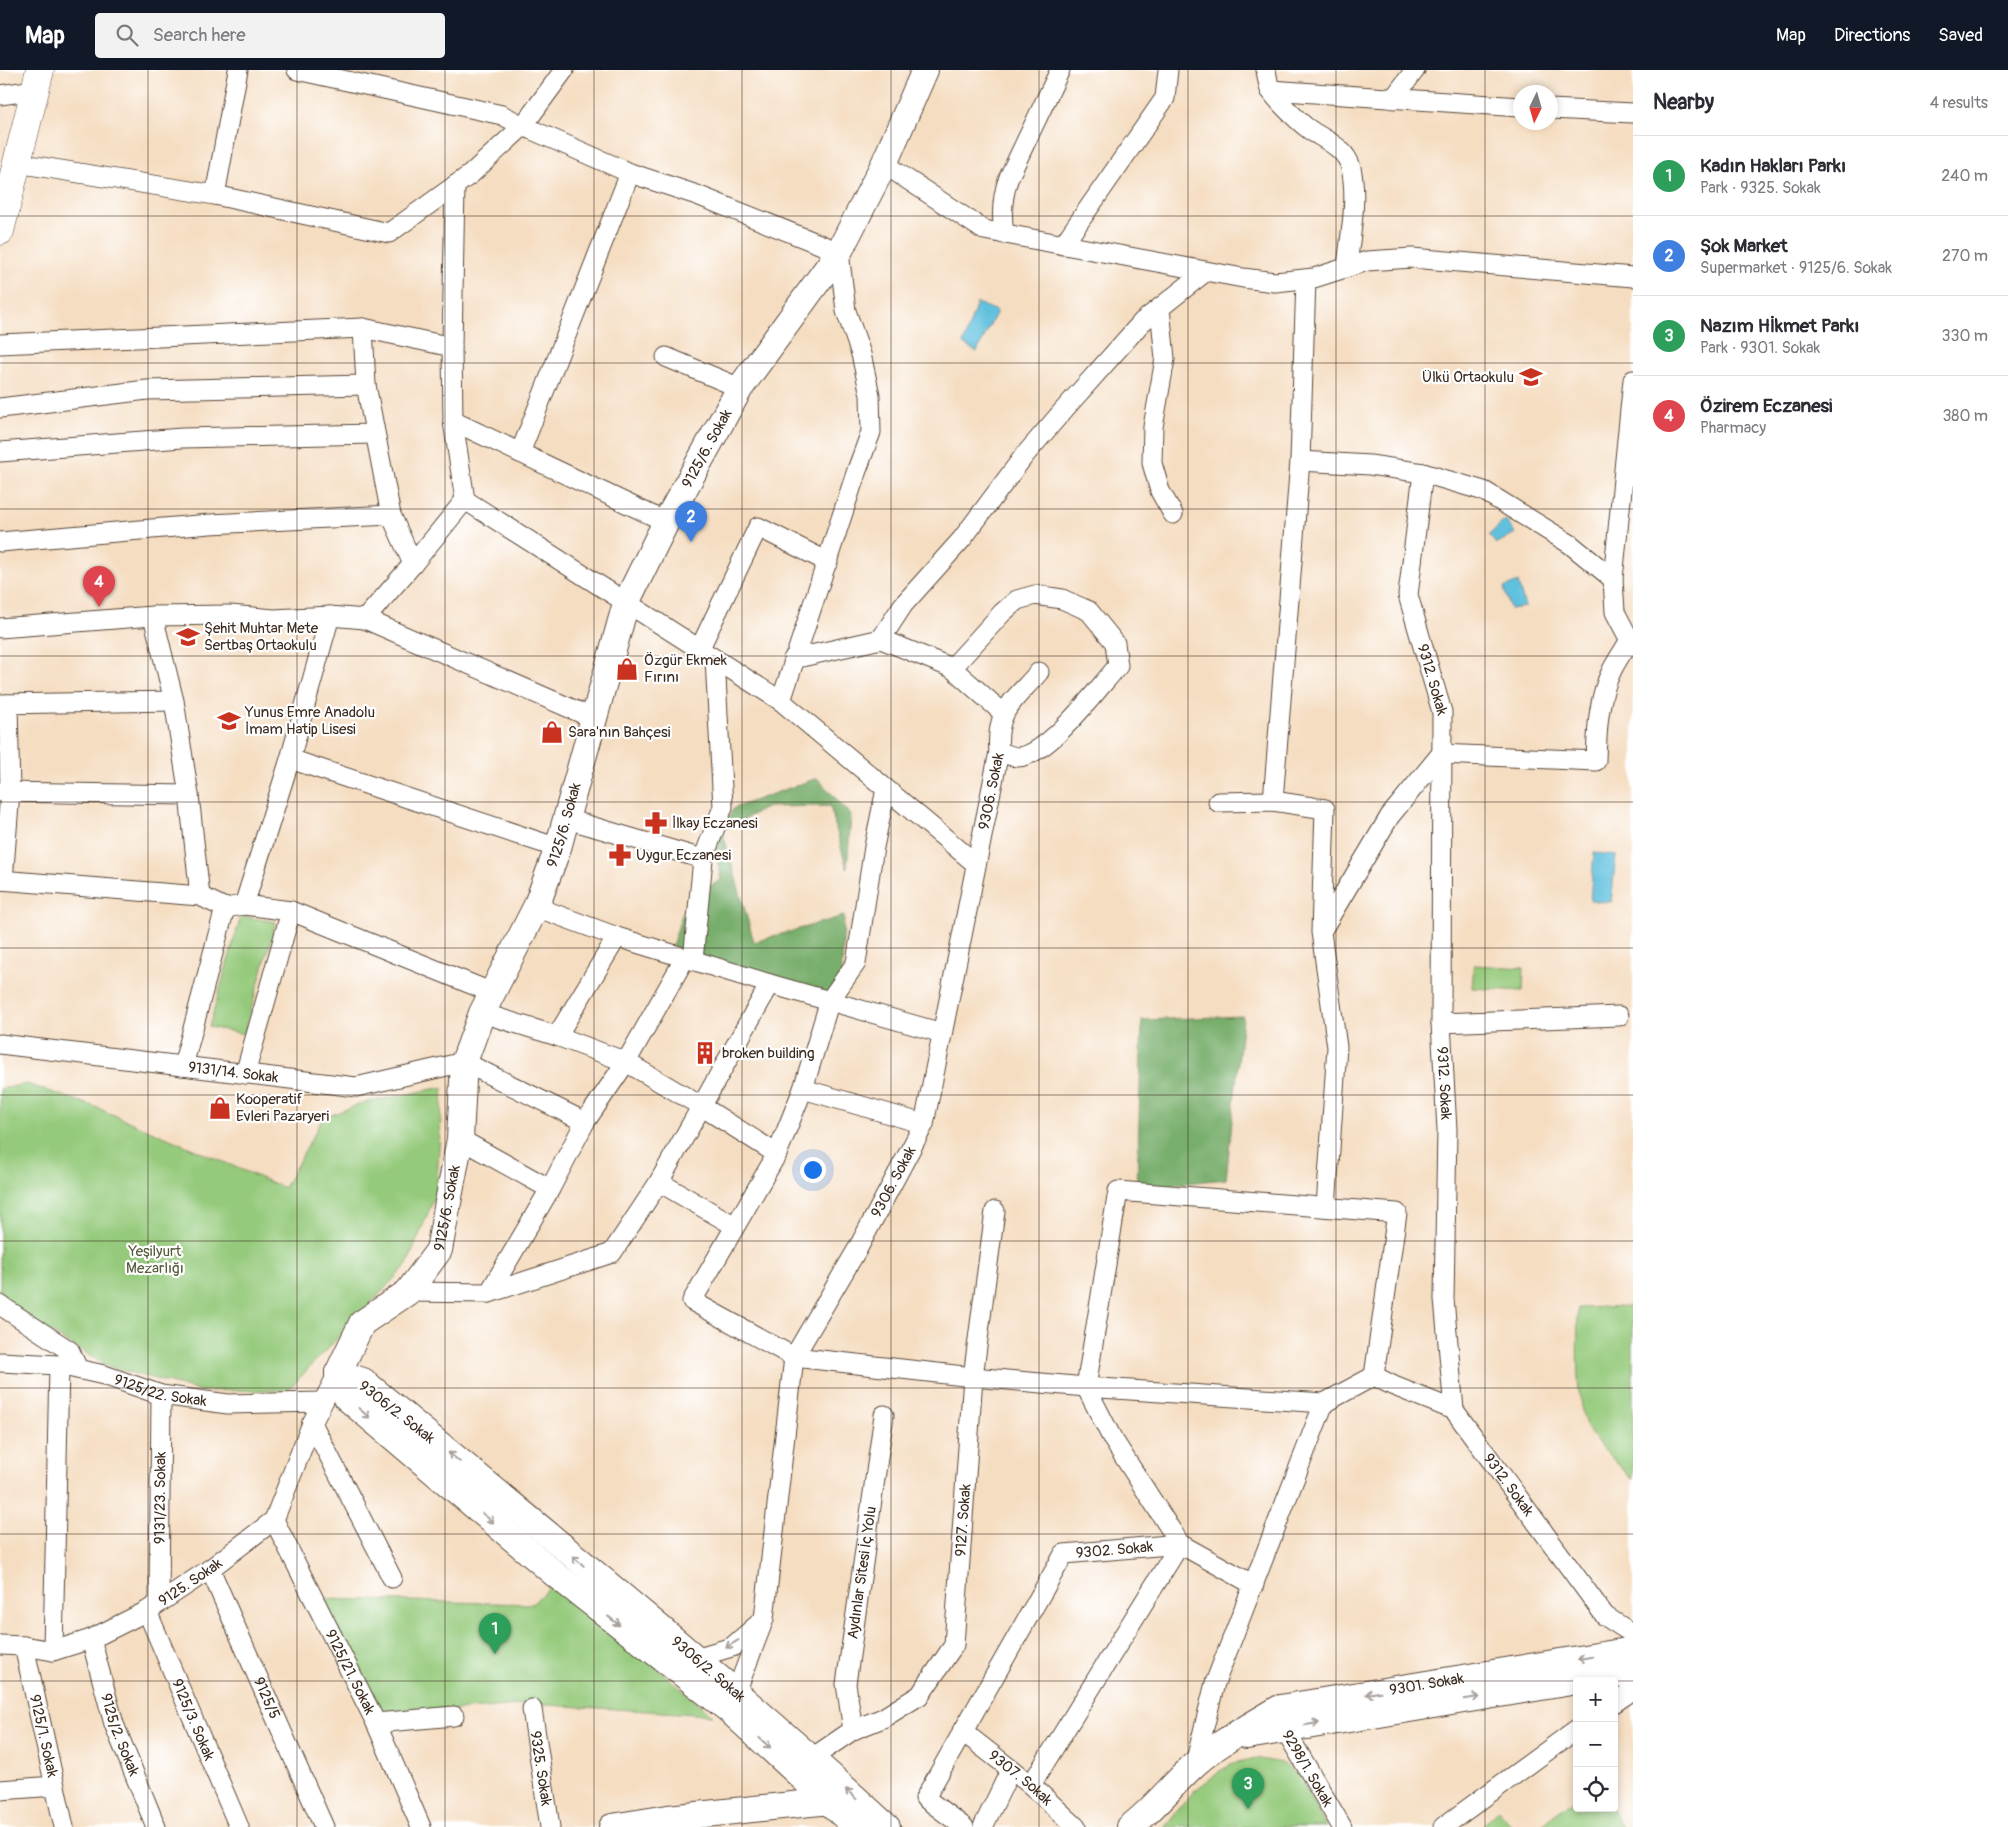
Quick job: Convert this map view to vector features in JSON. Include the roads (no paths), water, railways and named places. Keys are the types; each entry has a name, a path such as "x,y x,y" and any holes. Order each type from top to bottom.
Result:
{"main road":[{"name":"9125/6. Sokak","path":"338,1374 362,1323 408,1292 439,1250 460,1139 464,1062 487,1003 536,907 558,848 626,603 666,522 740,388 839,252 884,164 925,70"},
{"path":"0,231 38,80"},
{"name":"9306/2. Sokak","path":"338,1374 363,1382 695,1658 733,1702 856,1827"},
{"name":"9306/2. Sokak","path":"338,1374 347,1398 556,1575 812,1758 887,1827"},
{"name":"9301. Sokak","path":"1142,1823 1194,1764 1230,1739 1282,1718 1633,1650"},
{"name":"9301. Sokak","path":"1602,1677 1633,1672"},
{"name":"9301. Sokak","path":"1282,1718 1573,1682"},
{"path":"612,1827 668,1818 830,1801"}],"street":[{"path":"215,195 238,70"},
{"path":"297,70 328,73 502,115 630,174 697,195 839,252 846,311 861,354 870,395 871,432 856,470 828,562 781,701"},
{"path":"17,163 215,195 389,233 471,174 523,126 564,70"},
{"path":"1004,234 1002,194 1060,70"},
{"path":"1063,245 1165,98 1168,70"},
{"path":"1266,70 1270,90 1308,129 1328,140 1343,153 1351,167 1353,197 1347,267"},
{"path":"1393,99 1415,70"},
{"path":"0,95 38,80"},
{"path":"1270,90 1513,108"},
{"path":"1558,109 1633,113"},
{"path":"884,164 984,230 1243,278 1275,282 1306,279 1366,261 1412,258 1633,277"},
{"path":"520,453 630,174"},
{"path":"365,618 413,564 465,500 453,421 452,347 455,185"},
{"path":"881,639 903,605 962,539 1024,456 1142,322 1205,272"},
{"path":"1273,800 1300,461 1306,279"},
{"path":"1160,308 1165,359 1153,427 1152,463 1160,491 1173,514"},
{"path":"0,344 363,328 452,347"},
{"path":"363,328 366,385 391,515 413,564"},
{"path":"666,357 740,388"},
{"path":"1321,932 1390,816 1441,754 1596,761 1597,724 1604,690 1612,670 1631,643 1615,612 1613,579 1633,380"},
{"path":"0,408 147,390 366,385"},
{"path":"453,421 666,522"},
{"path":"0,452 182,438 375,434"},
{"path":"1300,461 1370,465 1422,473 1484,491 1570,544 1613,579"},
{"name":"9312. Sokak","path":"1422,473 1408,595 1442,712 1441,1023 1447,1130 1444,1299 1454,1410 1605,1616 1633,1634"},
{"path":"465,500 781,701 976,864"},
{"path":"0,542 210,524 391,515"},
{"path":"699,650 758,527 828,562"},
{"name":"9306. Sokak","path":"733,1702 764,1619 794,1357 858,1248 924,1124 999,752 1018,757 1035,752 1062,730 1118,666 1115,643 1089,611 1062,599 1035,594 1017,600 1002,613 952,668"},
{"path":"0,628 153,616 230,615 274,619 330,616 365,618 594,719"},
{"path":"153,616 174,701 189,795 200,896"},
{"path":"244,905 290,759 330,616"},
{"path":"794,659 881,639 952,668 1003,713"},
{"path":"489,1292 550,1189 585,1122 626,1062 689,959 703,859 723,807 715,659"},
{"path":"999,752 999,725 1003,713 1039,672"},
{"path":"174,701 4,704 5,792 2,880 200,896 225,908 244,905 291,911 557,1036 626,1062 702,1106 777,1154"},
{"path":"290,759 558,848"},
{"path":"886,789 874,847 856,963 830,1000 803,1090 777,1154 692,1301 794,1357 973,1377 1086,1387 1324,1402 1374,1376"},
{"path":"5,792 189,795"},
{"path":"1218,802 1273,800 1325,809 1321,932 1337,1047 1326,1208"},
{"path":"567,819 703,859"},
{"path":"536,907 617,937 770,984 942,1033"},
{"path":"182,1066 225,908"},
{"path":"245,1074 291,911"},
{"path":"557,1036 617,937"},
{"path":"408,1292 489,1292 612,1253 659,1182 770,984"},
{"path":"1441,1023 1619,1016"},
{"name":"9131/14. Sokak","path":"0,1044 356,1087 464,1062"},
{"path":"464,1062 585,1122"},
{"path":"803,1090 924,1124"},
{"path":"460,1139 550,1189"},
{"path":"659,1182 735,1226"},
{"path":"1254,1585 1180,1544 1112,1438 1086,1387 1118,1191 1397,1213 1374,1376"},
{"name":"9127. Sokak","path":"812,1758 853,1730 883,1718 920,1695 954,1645 973,1377 995,1212"},
{"path":"0,1305 70,1351 78,1370"},
{"name":"9125/22. Sokak","path":"0,1362 59,1365 104,1375 161,1395 228,1404 322,1402"},
{"path":"53,1651 59,1365"},
{"name":"9125/6. Sokak","path":"312,1423 338,1374"},
{"path":"1374,1376 1454,1410"},
{"name":"9131/23. Sokak","path":"153,1607 161,1395"},
{"path":"1194,1764 1215,1683 1324,1402"},
{"name":"Aydınlar Sitesi İç Yolu","path":"853,1730 846,1684 884,1416"},
{"path":"274,1520 312,1423"},
{"path":"312,1423 392,1578"},
{"name":"9125. Sokak","path":"0,1645 24,1646 53,1651 91,1639 153,1607 210,1569 274,1520"},
{"name":"9125/21. Sokak","path":"274,1520 376,1723 422,1827"},
{"name":"9302. Sokak","path":"964,1827 925,1798 1064,1554 1180,1544"},
{"name":"9302. Sokak","path":"1031,1785 1180,1544"},
{"name":"9125/5","path":"210,1569 324,1827"},
{"name":"9125/3. Sokak","path":"153,1607 239,1827"},
{"path":"695,1658 732,1647 764,1619"},
{"name":"9125/2. Sokak","path":"91,1639 114,1724 156,1827"},
{"name":"9125/1. Sokak","path":"24,1646 64,1827"},
{"path":"1618,1700 1633,1690"},
{"name":"9325. Sokak","path":"532,1709 550,1827"},
{"path":"376,1723 454,1716"},
{"name":"9298/1. Sokak","path":"1282,1718 1342,1827"},
{"name":"9307. Sokak","path":"962,1731 1031,1785 1076,1827"},
{"path":"1443,1827 1573,1732"},
{"path":"983,1827 1011,1769"},
{"path":"0,1790 55,1786"}],"water":[{"path":"977,303 997,311 977,352 963,344"},
{"path":"1505,520 1515,533 1496,544 1489,535"},
{"path":"1518,582 1525,607 1510,609 1504,588"},
{"path":"1594,853 1616,855 1611,902 1590,901"}],"place":[{"name":"Ülkü Ortaokulu","path":"1531,377"},
{"name":"Şok Market","path":"691,542"},
{"name":"Özirem Eczanesi","path":"99,607"},
{"name":"Şehit Muhtar Mete Sertbaş Ortaokulu","path":"188,637"},
{"name":"Özgür Ekmek Fırını","path":"627,669"},
{"name":"Yunus Emre Anadolu İmam Hatip Lisesi","path":"229,721"},
{"name":"Sara'nın Bahçesi","path":"552,732"},
{"name":"İlkay Eczanesi","path":"656,823"},
{"name":"Uygur Eczanesi","path":"620,855"},
{"name":"broken building","path":"705,1053"},
{"name":"Kooperatif Evleri Pazaryeri","path":"220,1108"},
{"name":"Kadın Hakları Parkı","path":"495,1654"},
{"name":"Nazım Hİkmet Parkı","path":"1248,1809"}],"park label":[{"name":"Yeşilyurt Mezarlığı","path":"155,1260"}]}
